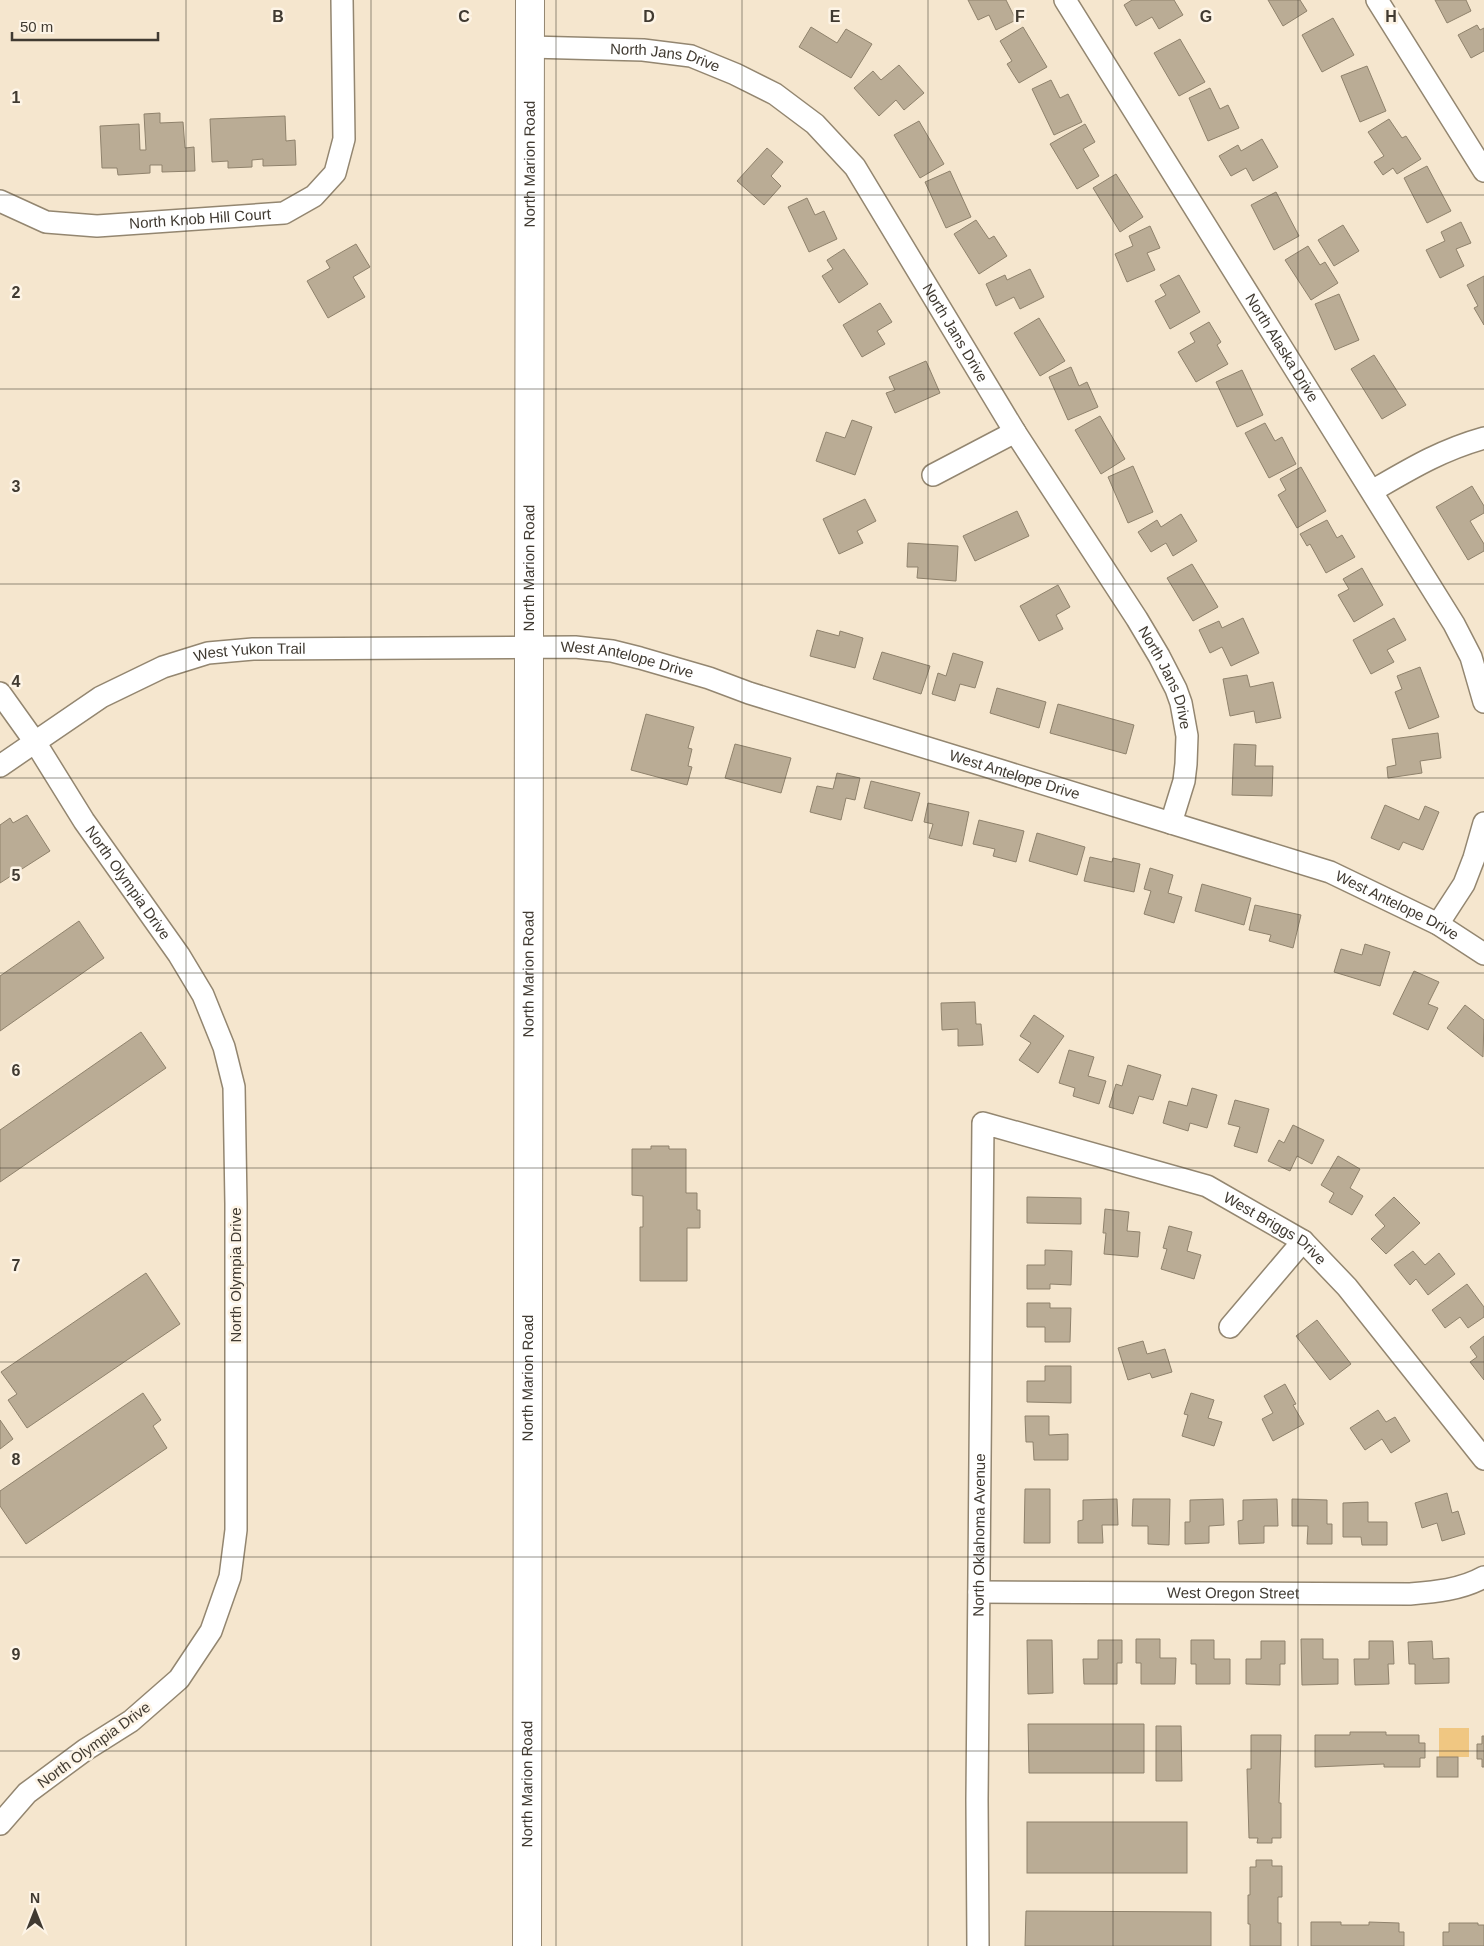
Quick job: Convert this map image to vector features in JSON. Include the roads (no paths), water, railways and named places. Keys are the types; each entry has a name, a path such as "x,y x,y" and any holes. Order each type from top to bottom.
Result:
{"main road":[{"name":"North Marion Road","path":"527,1946 530,0"}],"street":[{"name":"North Knob Hill Court","path":"0,201 46,222 97,226 284,213 314,196 336,173 344,139 342,0"},
{"name":"North Alaska Drive","path":"1066,0 1454,624 1471,657 1484,700"},
{"path":"1377,0 1484,171"},
{"name":"North Jans Drive","path":"530,47 643,50 691,56 735,74 775,94 815,124 854,167 1015,432 1137,619 1176,689 1181,703 1187,736 1186,764 1184,781 1171,823"},
{"path":"933,475 1015,432"},
{"path":"1372,491 1431,457 1460,445 1484,438"},
{"name":"West Yukon Trail","path":"0,766 101,697 163,667 208,653 253,649 529,646"},
{"name":"West Antelope Drive","path":"529,646 575,647 612,651 640,658 1330,872 1438,924 1484,954"},
{"name":"North Olympia Drive","path":"0,692 35,742 84,821 179,955 203,995 224,1046 234,1087 236,1204 236,1530 230,1578 211,1631 179,1679 131,1722 85,1750 27,1794 0,1824"},
{"path":"1438,924 1464,884 1484,823"},
{"name":"West Briggs Drive","path":"983,1123 1207,1186 1303,1242 1347,1287 1484,1460"},
{"name":"North Oklahoma Avenue","path":"978,1946 983,1123"},
{"path":"1230,1327 1303,1242"},
{"name":"West Oregon Street","path":"979,1592 1409,1594 1438,1592 1484,1577"}]}
